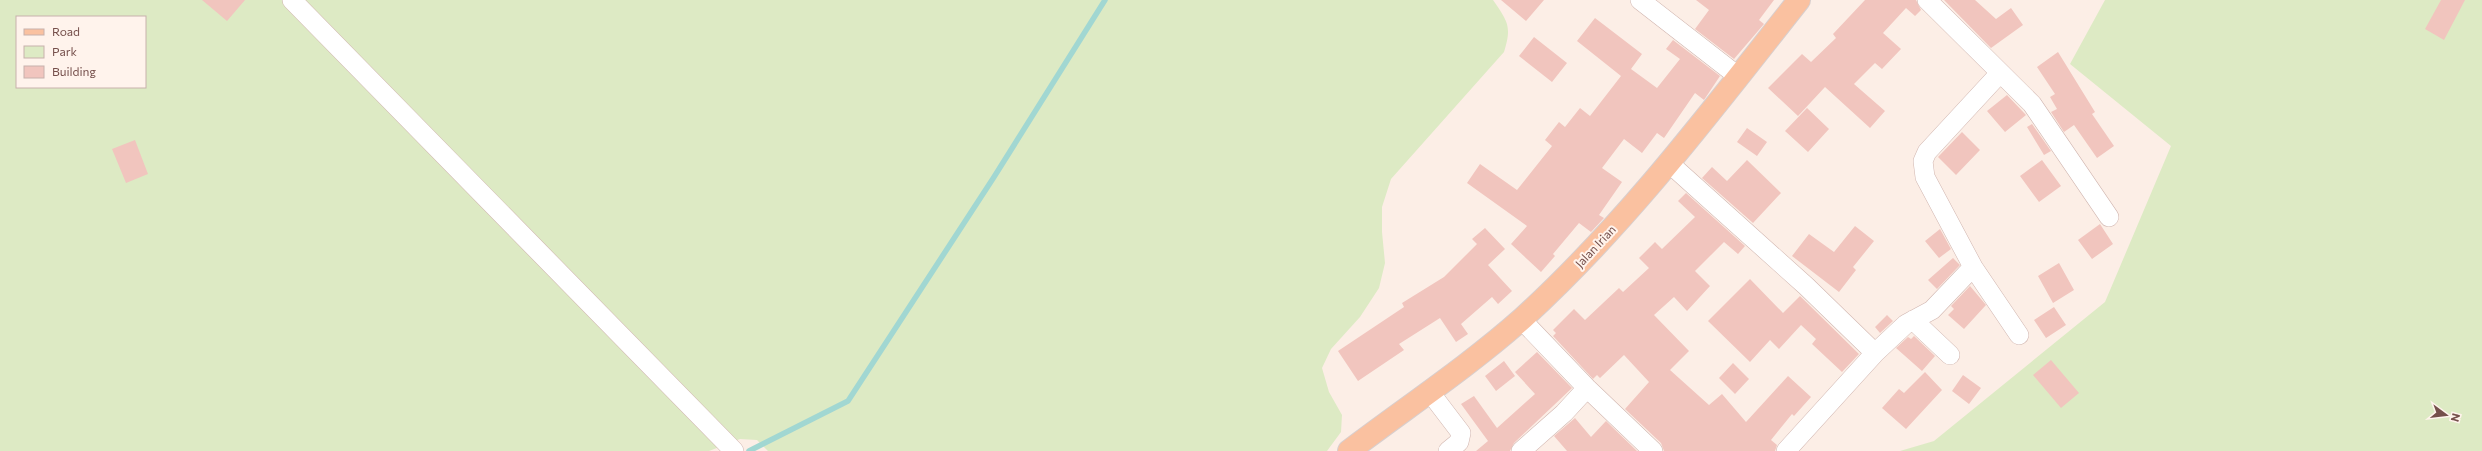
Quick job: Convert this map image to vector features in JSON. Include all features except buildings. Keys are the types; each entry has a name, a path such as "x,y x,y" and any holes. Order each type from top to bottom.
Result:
{"main road":[{"name":"Jalan Irian","path":"1349,451 1522,319 1603,238 1669,163 1799,0"}],"street":[{"path":"292,0 730,447"},
{"path":"1640,0 1739,77"},
{"path":"1927,0 2032,104 2109,217"},
{"path":"2000,72 1927,152 1923,161 1925,176 1972,268 2019,335"},
{"path":"1669,163 1806,286 1875,353"},
{"path":"1786,451 1875,353 1906,324 1932,310 1972,268"},
{"path":"1522,319 1587,388 1653,451"},
{"path":"1913,320 1950,355"},
{"path":"1521,451 1564,413 1587,388"},
{"path":"1429,391 1461,433 1459,442 1448,451"}],"green space":[{"path":"0,0 1493,0 1505,19 1508,36 1504,52 1391,179 1382,207 1382,232 1385,263 1379,288 1360,317 1331,349 1322,368 1329,392 1342,415 1341,432 1327,451 768,451 757,440 740,439 709,451 0,451"},
{"path":"2105,0 2482,0 2482,451 1900,451 1934,441 2105,302 2171,146 2070,64"}],"waterway":[{"path":"749,451 848,401 994,177 1105,0"}]}
